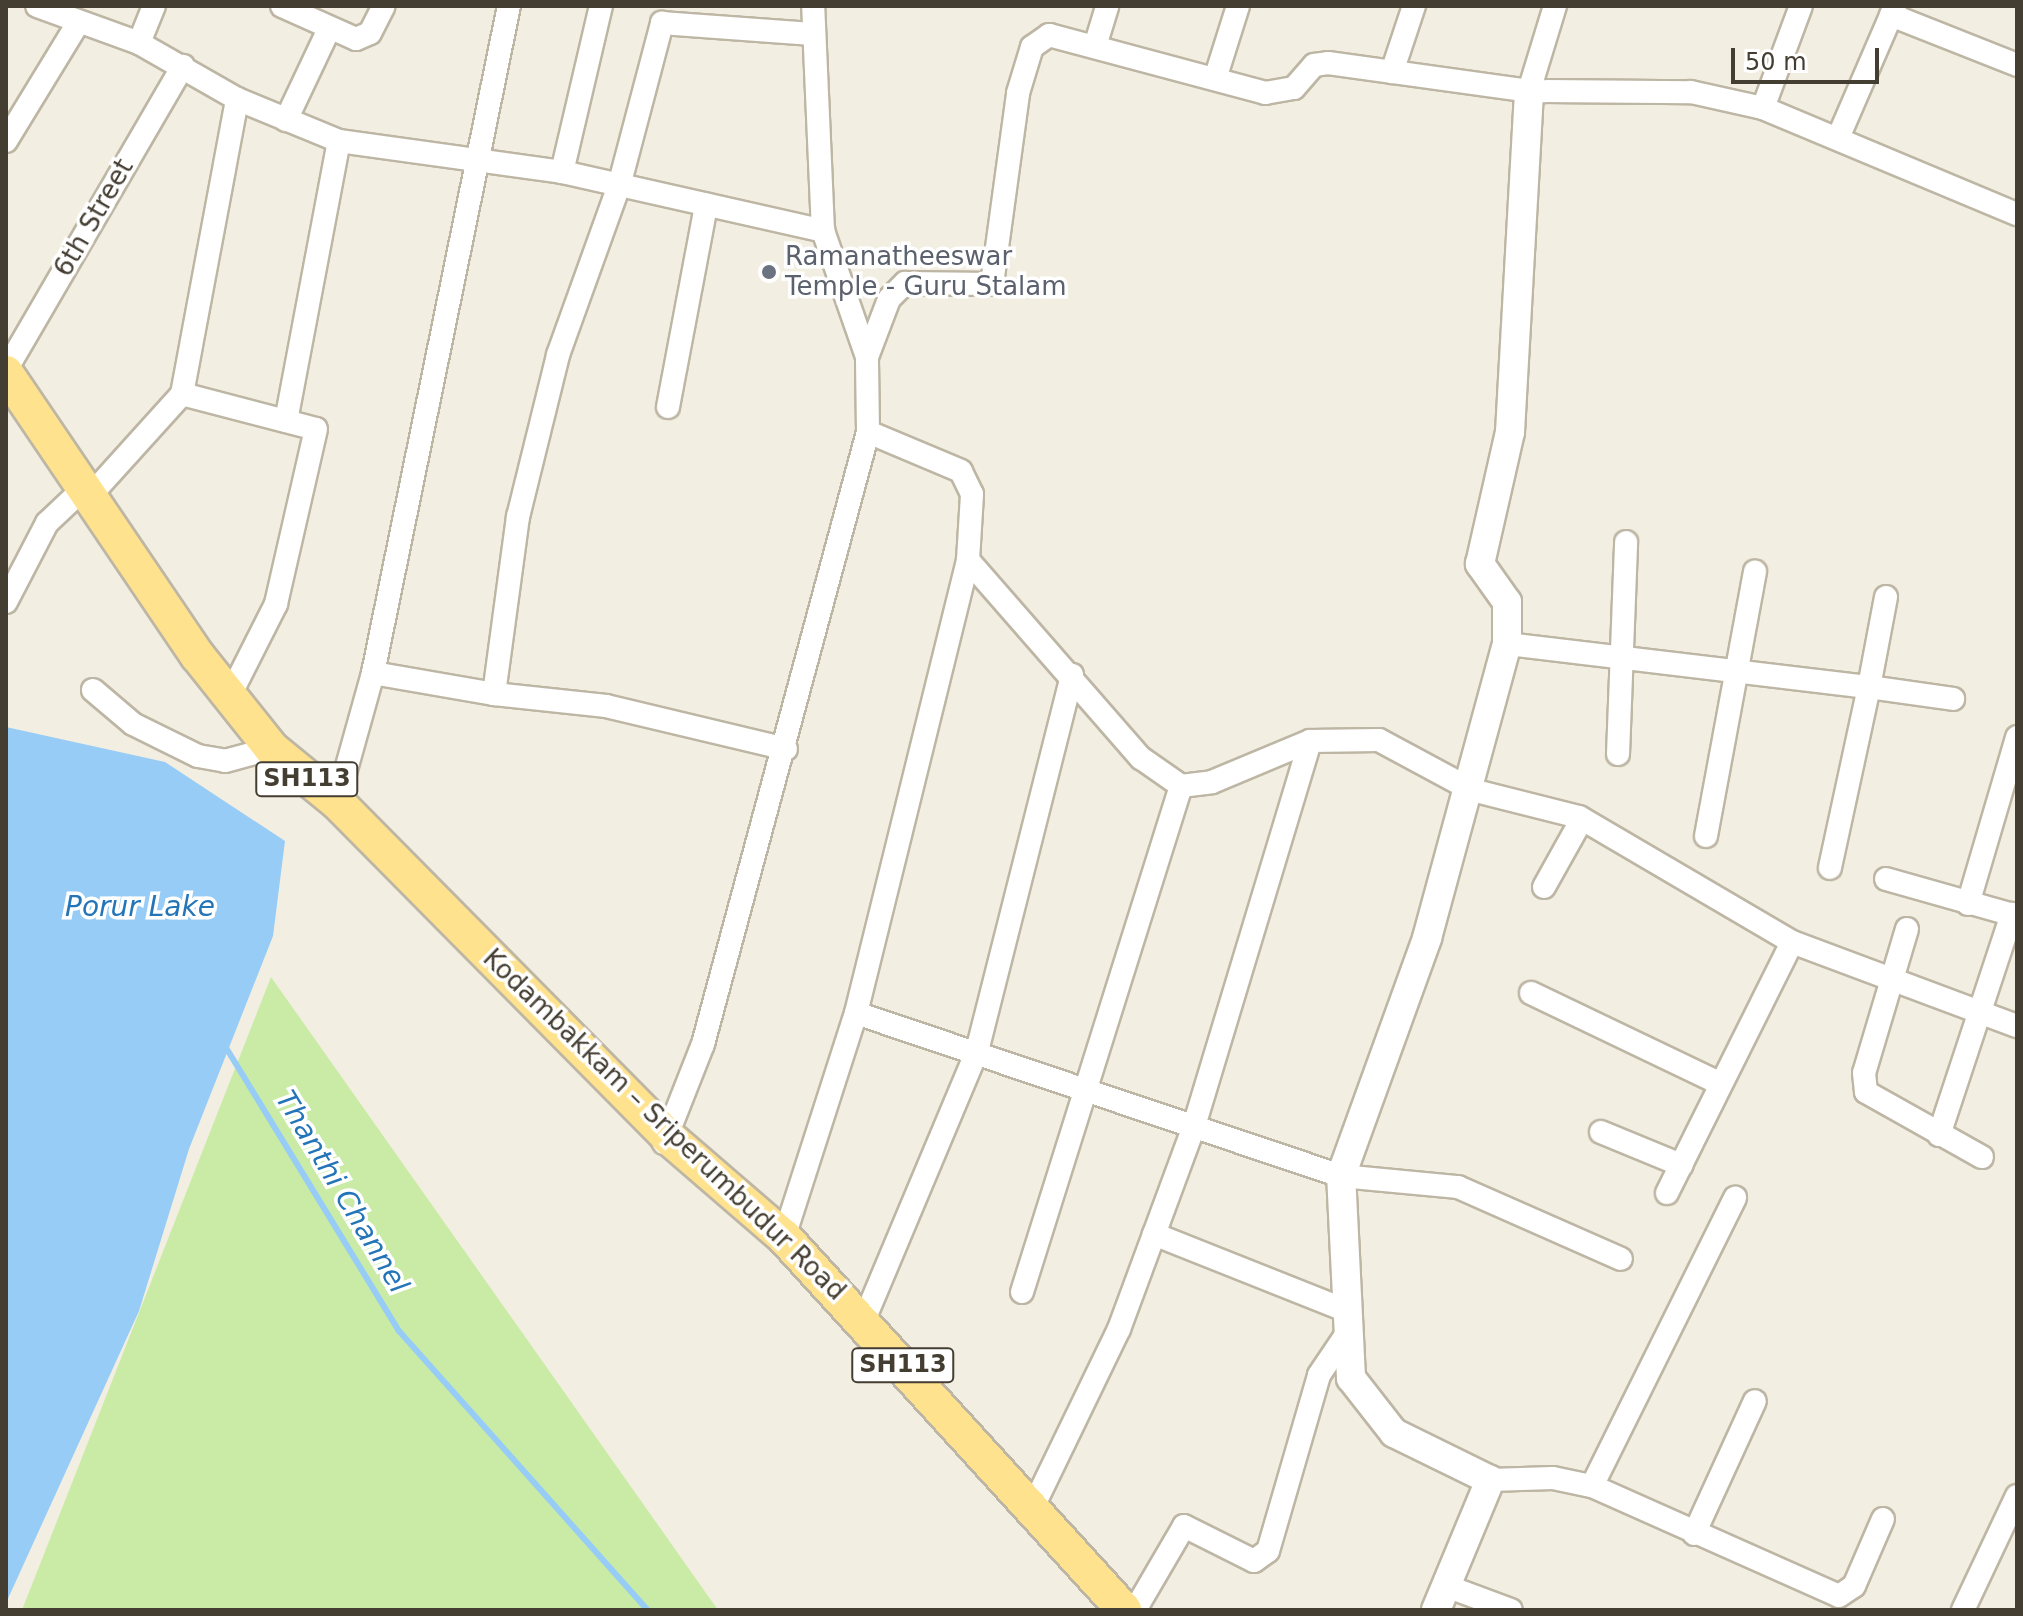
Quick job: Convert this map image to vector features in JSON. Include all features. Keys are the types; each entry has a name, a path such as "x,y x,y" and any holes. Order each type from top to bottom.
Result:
{"main road":[{"name":"Kodambakkam – Sriperumbudur Road","path":"6,371 215,710 255,753 369,850 835,1314 1101,1610"},
{"name":"Kodambakkam – Sriperumbudur Road","path":"6,404 81,495 228,699 272,749 337,802 369,850"},
{"name":"Kodambakkam – Sriperumbudur Road","path":"664,1142 784,1237 864,1320 1124,1610"}],"street":[{"path":"139,43 154,6"},
{"path":"282,6 329,29 363,38 384,6"},
{"path":"337,802 373,673 509,6"},
{"path":"562,172 601,6"},
{"path":"664,1142 703,1044 786,749 868,432 867,357 823,231 813,6"},
{"path":"1096,43 1107,6"},
{"path":"1215,79 1238,6"},
{"path":"1392,72 1414,6"},
{"path":"1555,6 1529,91 1510,432 1480,564 1507,602 1507,644 1472,790 1341,1176 1345,1322 1351,1378 1394,1433 1490,1480 1553,1478 1592,1486 1839,1596 1854,1586 1883,1519"},
{"path":"1763,108 1801,6"},
{"path":"50,9 78,23 139,43 237,99 339,141 562,172 823,231"},
{"path":"1838,138 1893,10 2017,65"},
{"path":"6,141 78,23"},
{"path":"494,694 518,517 554,369 619,186 662,23 812,34"},
{"path":"286,120 329,29"},
{"path":"867,357 889,299 905,283 992,284 1006,149 1032,47 1049,35 1096,43 1215,79 1281,93 1318,63 1529,91 1691,92 1763,108 2017,214"},
{"name":"6th Street","path":"6,371 183,66"},
{"path":"6,602 40,534 182,394 237,99"},
{"path":"286,421 339,141"},
{"path":"668,407 706,205"},
{"path":"182,394 316,429 276,604 228,699"},
{"path":"784,1237 856,1013 968,560 972,494 961,471 868,432"},
{"path":"1618,754 1626,542"},
{"path":"968,560 1154,771 1181,786 1212,782 1310,741 1379,740 1472,790 1582,819 1792,942 2017,1026"},
{"path":"1706,836 1740,668 1755,572"},
{"path":"1830,868 1886,597"},
{"path":"1507,644 1740,668 1953,699"},
{"path":"373,673 494,694 606,706 786,749"},
{"path":"864,1320 977,1051 1072,675"},
{"path":"93,690 133,724 198,756 225,761 255,753"},
{"path":"1968,904 2017,737"},
{"path":"1032,1509 1119,1329 1194,1126 1310,741"},
{"path":"1022,1292 1181,786"},
{"path":"1544,887 1582,819"},
{"path":"1886,879 2014,915 1939,1135"},
{"path":"1907,929 1866,1092 1982,1157"},
{"path":"1667,1193 1717,1082 1792,942"},
{"path":"1531,993 1717,1082"},
{"path":"856,1013 1087,1085 1194,1126 1341,1176 1458,1187 1621,1259"},
{"path":"1601,1132 1681,1165"},
{"path":"1592,1486 1735,1198"},
{"path":"1154,1234 1345,1322"},
{"path":"1135,1610 1184,1526 1254,1561 1268,1551 1319,1375 1345,1322"},
{"path":"1694,1534 1755,1401"},
{"path":"1490,1480 1442,1598 1511,1610"},
{"path":"1963,1610 2017,1496"}],"green space":[{"path":"271,977 718,1610 22,1610"}],"water":[{"name":"Porur Lake","path":"6,727 165,762 285,841 273,936 189,1149 139,1311 6,1603"}],"waterway":[{"name":"Thanthi Channel","path":"225,1046 399,1331 648,1610"}],"place":[{"name":"Ramanatheeswar Temple - Guru Stalam","path":"769,272"}]}
